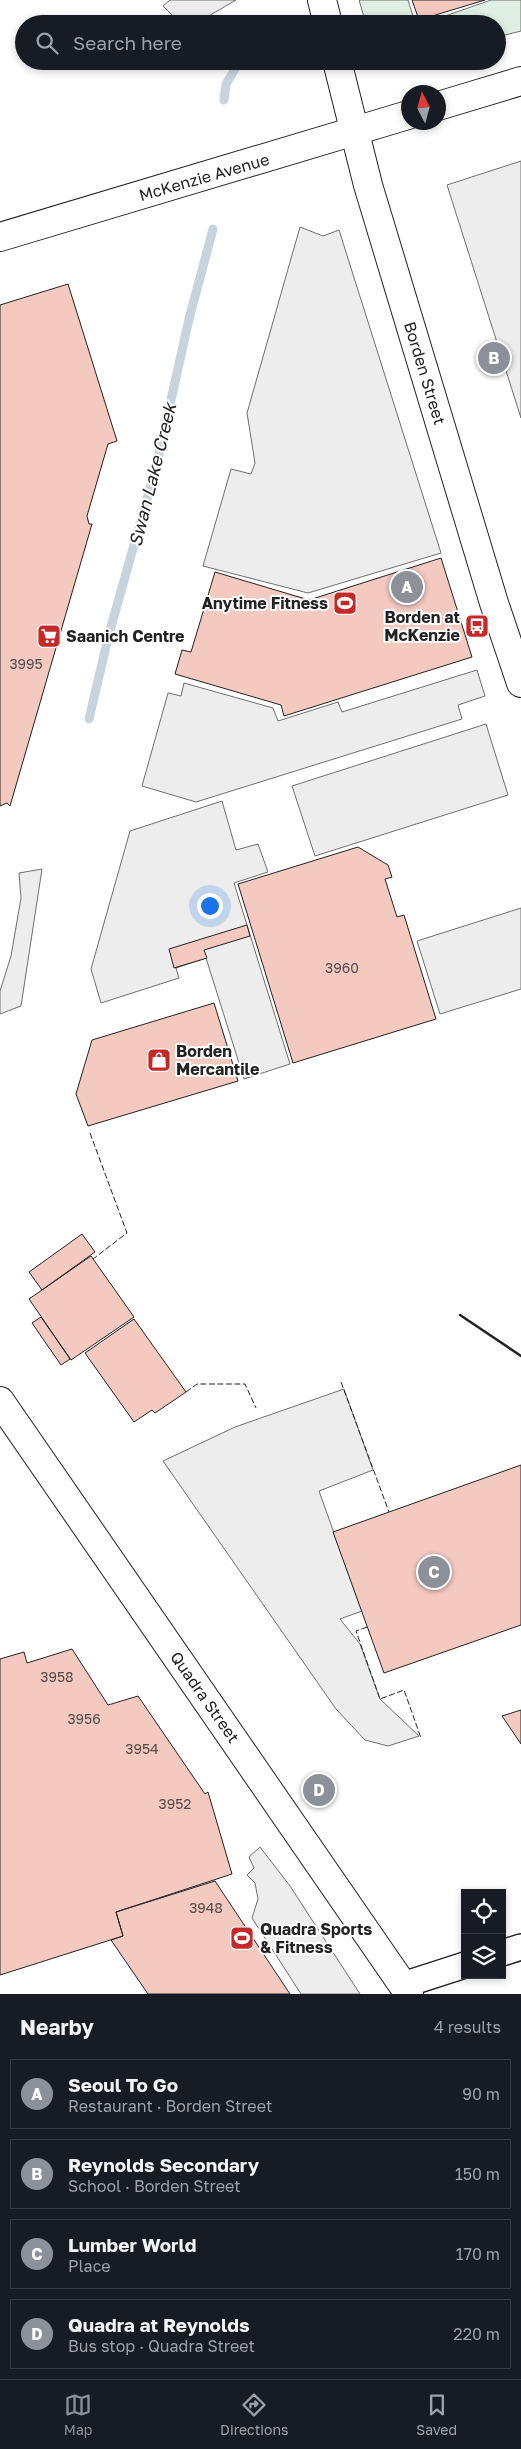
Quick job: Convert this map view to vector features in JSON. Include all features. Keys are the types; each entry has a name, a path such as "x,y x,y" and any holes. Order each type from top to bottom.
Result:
{"main road":[{"path":"322,0 326,15"},
{"name":"Borden Street","path":"339,70 368,186 491,594 521,683"},
{"path":"446,104 521,81"},
{"name":"McKenzie Avenue","path":"0,237 401,117"},
{"name":"Quadra Street","path":"0,1401 406,1990"}],"street":[{"path":"506,1952 521,1947"},
{"path":"406,1990 461,1967"}],"green space":[{"path":"359,0 408,0 413,15 363,15"},
{"path":"491,0 521,0 521,31 506,35 506,15 448,15"}],"shaded area":[{"path":"170,0 236,0 210,15 172,15 163,6"},
{"path":"521,161 521,418 447,185"},
{"path":"300,227 323,236 339,230 441,553 308,593 203,566 231,469 251,474 255,463 247,413"},
{"path":"477,670 485,696 458,705 462,719 196,802 142,786 168,693 181,696 184,683 273,708 278,721 338,702 342,712"},
{"path":"486,724 508,795 315,856 292,786"},
{"path":"222,801 236,850 258,844 268,872 234,883 290,1064 244,1079 206,958 176,968 179,978 101,1003 91,969 130,831"},
{"path":"42,869 21,1006 0,1014 0,991 11,956 21,898 19,873"},
{"path":"521,908 521,989 440,1014 417,941"},
{"path":"344,1389 373,1470 319,1491 362,1611 340,1619 360,1644 380,1699 419,1736 388,1746 365,1740 336,1709 163,1461 235,1427"},
{"path":"260,1847 290,1886 360,1994 301,1994 252,1918 258,1899 255,1883 247,1875 254,1868 249,1857"}],"building":[{"path":"412,0 485,0 436,15 417,15"},
{"path":"68,284 117,441 108,444 87,516 89,524 92,524 10,806 7,803 0,806 0,305"},
{"path":"441,558 472,657 284,716 281,705 175,674 182,650 191,652 215,572 309,600"},
{"path":"358,847 388,865 392,877 385,879 397,917 404,915 436,1019 293,1063 238,884"},
{"path":"247,925 250,936 204,950 207,958 174,968 169,949"},
{"name":"Borden Mercantile","path":"214,1003 238,1081 88,1126 76,1094 92,1040"},
{"path":"82,1234 95,1252 42,1290 29,1272"},
{"path":"91,1256 134,1317 71,1360 29,1299"},
{"path":"41,1317 70,1359 61,1365 32,1323"},
{"path":"134,1319 186,1392 155,1413 152,1410 134,1422 85,1353"},
{"path":"521,1465 521,1625 384,1673 333,1532"},
{"path":"72,1649 108,1705 138,1696 205,1794 208,1792 232,1874 116,1912 123,1936 0,1975 0,1659 24,1652 27,1663"},
{"path":"521,1710 521,1744 502,1716"},
{"path":"215,1881 290,1994 148,1994 111,1940 123,1936 116,1912"}],"waterway":[{"name":"Swan Lake Creek","path":"224,100 226,84 235,70"},
{"name":"Swan Lake Creek","path":"89,719 109,634 157,463 189,319 213,229"}],"fence":[{"path":"90,1133 127,1233 93,1259"},
{"path":"341,1382 389,1512"},
{"path":"186,1392 197,1384 245,1384 256,1408"},
{"path":"367,1627 356,1631 380,1699 404,1690 421,1738"}],"wall":[{"path":"460,1315 521,1356"}],"place":[{"name":"Reynolds Secondary","path":"494,358"},
{"name":"Seoul To Go","path":"407,587"},
{"name":"Anytime Fitness","path":"345,603"},
{"name":"Borden at McKenzie","path":"477,626"},
{"name":"Saanich Centre","path":"49,636"},
{"name":"Borden Mercantile","path":"159,1060"},
{"name":"Lumber World","path":"434,1572"},
{"name":"Quadra at Reynolds","path":"319,1790"},
{"name":"Quadra Sports & Fitness","path":"242,1938"}]}
